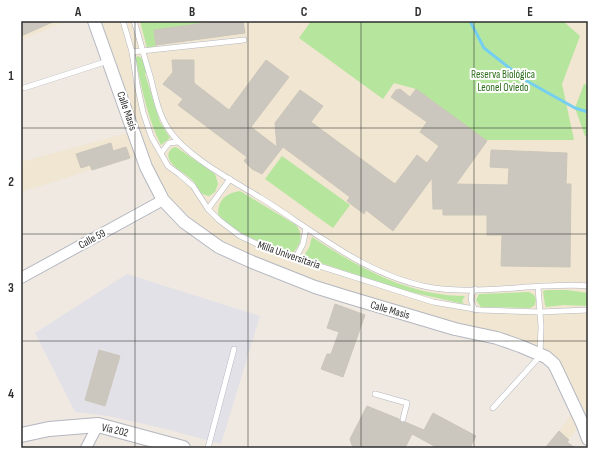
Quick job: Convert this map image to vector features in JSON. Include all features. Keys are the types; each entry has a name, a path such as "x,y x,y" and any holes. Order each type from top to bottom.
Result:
{"main road":[{"name":"Vía 202","path":"21,435 49,429 98,425 183,448"}],"street":[{"name":"Calle Masís","path":"94,21 146,167 163,200"},
{"name":"Calle 59","path":"21,278 163,200"},
{"name":"Calle Masis","path":"163,200 184,222 219,247 252,262 315,287 448,327 497,338 541,354 554,364 572,400 588,439"},
{"path":"86,448 98,425"}],"lane":[{"name":"Milla Universitaria","path":"123,21 132,52 136,84 151,136 168,166 194,186 208,209 219,220 240,236 272,251 295,259 433,302 475,310 540,312 588,310"},
{"path":"134,21 161,114 168,129 178,142 186,150 230,180 346,253 390,275 410,283 434,288 475,289 570,285 588,286"},
{"path":"132,52 244,40"},
{"path":"24,88 109,60"},
{"path":"161,153 169,143 178,142"},
{"path":"208,209 230,180"},
{"path":"295,259 303,244 306,228"},
{"path":"493,408 541,354 541,326 538,287"},
{"path":"475,289 471,298 471,303 475,310"},
{"path":"208,448 234,349"},
{"path":"375,394 407,403 402,419"}],"shaded area":[{"path":"21,21 67,21 21,40"},
{"path":"101,21 588,21 588,439 582,423 562,448 547,446 576,409 558,372 517,340 314,281 254,259 219,241 194,221 166,194 151,165"},
{"path":"128,133 135,156 21,192 21,162"},
{"path":"127,274 260,316 221,444 166,429 108,416 75,412 35,333"}],"green space":[{"path":"140,21 201,21 202,23 154,30 156,46 147,48"},
{"name":"Reserva Biológica Leonel Oviedo","path":"311,21 563,21 580,36 562,84 574,140 484,140 416,89 394,83 383,99 299,38"},
{"path":"138,56 143,59 147,71 145,74 160,122 170,138 161,145 152,125 143,93 135,58"},
{"path":"584,84 588,85 588,138 585,136 575,108"},
{"path":"176,147 215,174 218,184 215,192 209,196 202,194 193,181 170,162 168,157 169,153 172,148"},
{"path":"282,156 350,205 333,228 265,179"},
{"path":"240,191 296,225 301,237 299,245 294,252 290,255 261,243 234,228 218,214 221,201 227,195"},
{"path":"312,237 347,259 384,278 424,291 444,295 465,296 462,301 464,304 406,291 303,257 309,248"},
{"path":"567,290 588,293 588,306 564,305 546,307 543,291"},
{"path":"529,292 534,295 536,299 535,305 530,308 481,307 476,300 479,294"}],"building":[{"path":"21,21 55,21 21,36"},
{"path":"219,21 243,21 245,33 156,45 154,30"},
{"path":"172,60 194,60 194,83 229,110 266,60 289,77 251,127 277,147 275,123 300,90 323,106 311,122 395,184 417,155 427,163 439,146 420,132 427,122 391,97 396,90 400,89 410,97 416,89 487,141 456,184 508,185 509,168 490,167 491,150 567,153 566,184 571,184 570,267 501,266 502,235 487,235 487,215 443,215 443,209 433,209 432,178 393,231 366,210 364,214 347,201 350,197 283,147 262,174 252,169 244,161 247,157 178,105 183,99 163,84 173,72"},
{"path":"111,143 113,151 126,147 130,158 92,170 90,165 81,168 76,154"},
{"path":"335,304 365,315 343,377 321,369 327,354 331,354 339,332 327,328"},
{"path":"99,350 120,356 105,406 85,400"},
{"path":"367,406 399,419 402,423 405,422 424,430 433,413 476,436 470,448 438,448 412,434 405,448 353,448 350,439"},
{"path":"559,431 569,440 567,442 575,448 545,448"}],"waterway":[{"path":"470,21 484,48 525,80 575,108 588,112"}]}
